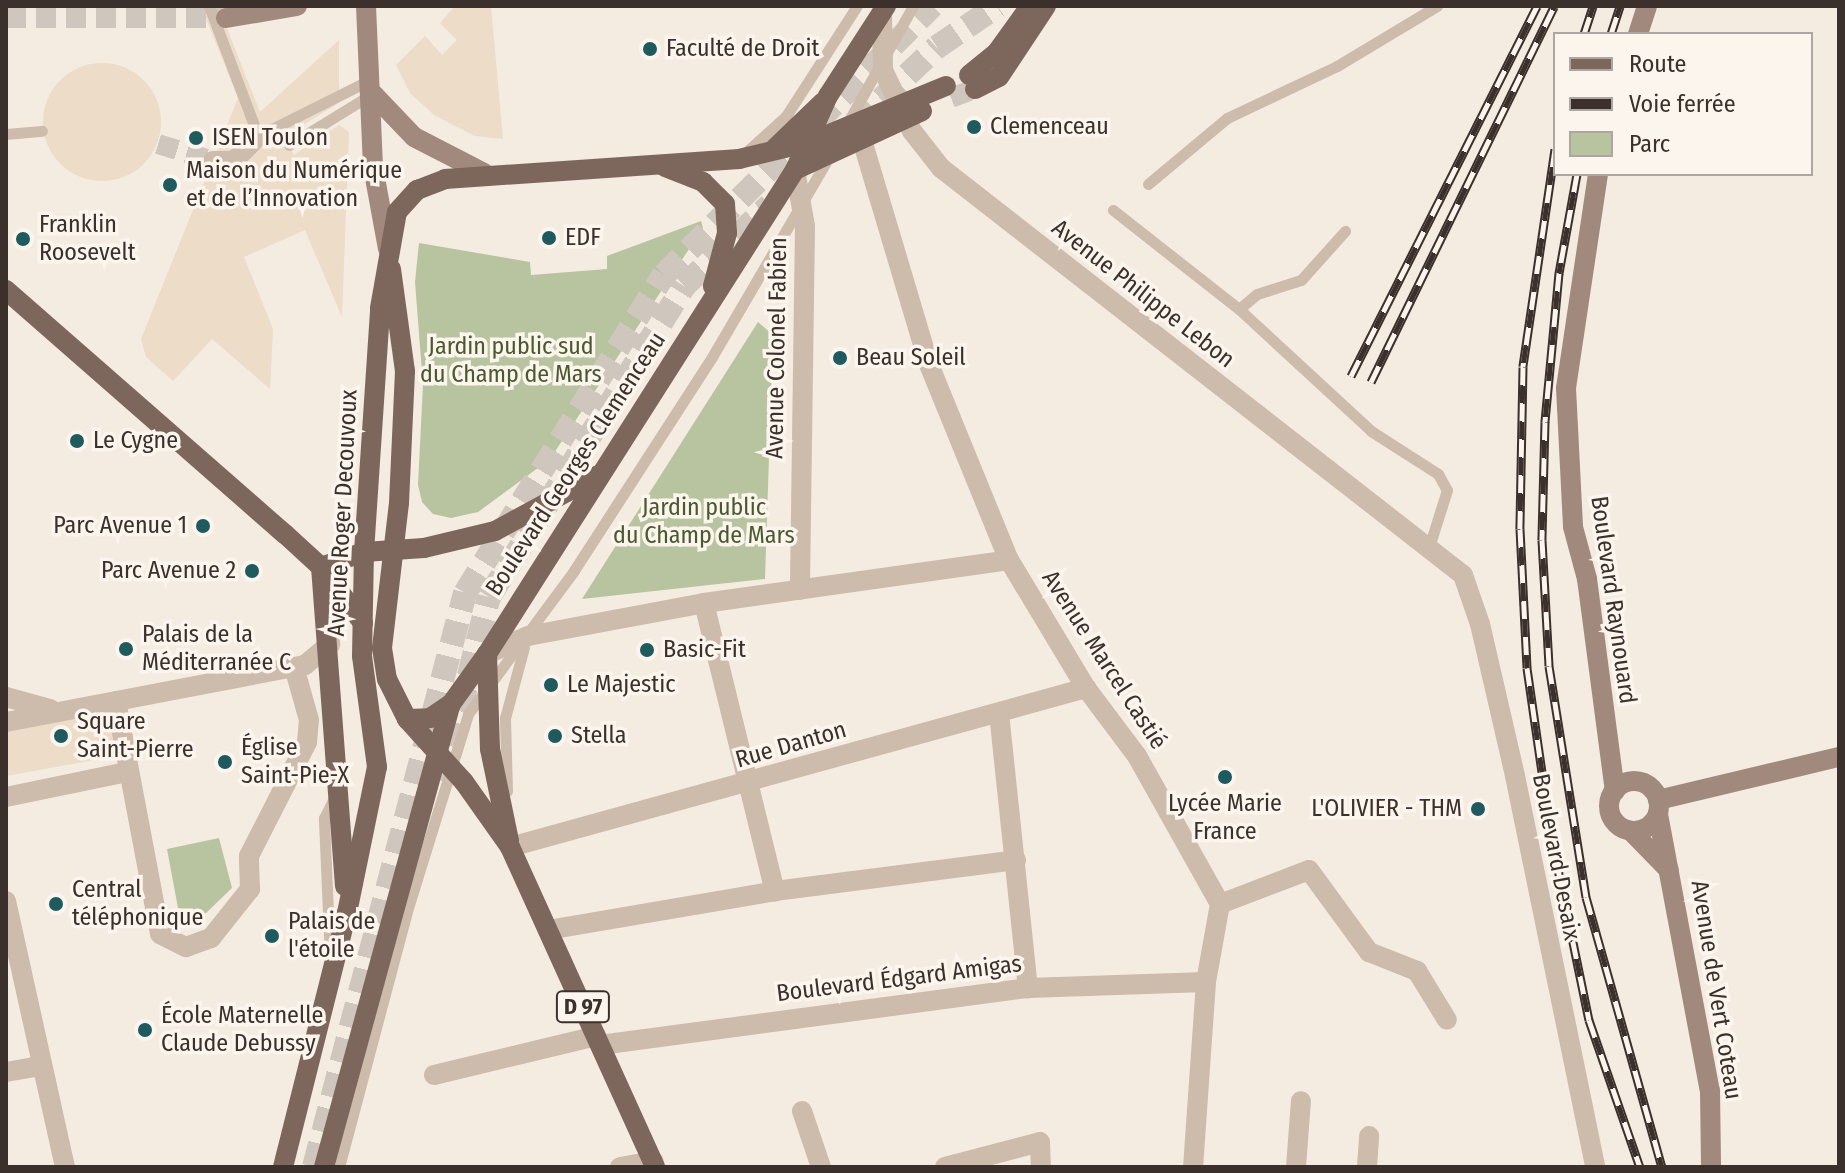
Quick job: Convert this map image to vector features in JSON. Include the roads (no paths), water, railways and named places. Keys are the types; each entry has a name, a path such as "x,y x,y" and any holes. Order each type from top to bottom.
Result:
{"main road":[{"path":"1030,6 972,82 999,77 1046,6"},
{"path":"774,150 828,96 881,14"},
{"path":"795,170 830,154 854,134 948,92"},
{"name":"Boulevard Georges Clemenceau","path":"324,1167 421,797 451,704 487,654 795,170 828,96"},
{"name":"Avenue Roger Decouvoux","path":"283,1167 347,913 377,767 362,622 364,552 388,249 397,212 417,190 484,173 739,159 854,134"},
{"path":"657,165 703,182 725,204 727,233 706,309"},
{"path":"388,249 405,371 399,503 382,648 387,679 407,719 435,751"},
{"path":"6,290 321,567 382,648"},
{"path":"321,567 364,552 424,548 495,531 601,474"},
{"path":"399,503 405,528 424,548"},
{"path":"330,644 364,552"},
{"path":"321,567 330,644 347,913"},
{"name":"D 97","path":"487,654 490,749 510,847"},
{"path":"407,719 430,718 451,704"},
{"name":"D 97","path":"435,751 510,847 654,1164"}],"street":[{"path":"218,12 270,11 297,6"},
{"path":"366,6 372,87 373,167 388,249"},
{"path":"1639,32 1647,6"},
{"name":"Avenue Philippe Lebon","path":"881,14 880,59 904,113 941,168 983,204 1396,524 1430,544 1451,564"},
{"path":"372,87 414,137 484,173"},
{"name":"Avenue Marcel Castié","path":"854,134 928,362 1009,560 1086,688 1137,756 1220,904"},
{"path":"213,161 234,161 258,136"},
{"name":"Avenue Colonel Fabien","path":"795,170 801,207 800,590"},
{"name":"Boulevard Raynouard","path":"1598,176 1566,388 1573,527 1587,579 1607,749"},
{"path":"487,654 528,636 704,603 1009,560"},
{"name":"Boulevard Desaix","path":"1451,564 1463,575 1480,624 1595,1167"},
{"path":"704,603 775,891"},
{"path":"6,722 305,665 330,644"},
{"path":"116,701 160,934 186,947 211,938 250,889 249,856 307,742 309,720 294,667"},
{"name":"Rue Danton","path":"510,847 748,784 1086,688"},
{"path":"6,697 62,711"},
{"path":"999,713 1028,988"},
{"path":"1607,749 1637,781 1651,787 1658,807"},
{"path":"1607,749 1615,791 1611,815 1631,831 1647,827 1658,807 1839,757"},
{"path":"6,797 127,772"},
{"path":"1615,791 1637,781"},
{"name":"Avenue de Vert Coteau","path":"1658,807 1710,1091 1711,1167"},
{"name":"Avenue de Vert Coteau","path":"1631,831 1669,870"},
{"path":"548,930 775,891 1016,860"},
{"path":"1193,1167 1206,982 1220,904 1309,870 1369,952 1417,971 1447,1020"},
{"path":"6,901 39,1066 57,1119 65,1167"},
{"name":"Boulevard Édgard Amigas","path":"434,1075 598,1040 1028,988 1206,982"},
{"path":"6,1072 39,1066"},
{"path":"1296,1167 1301,1101"},
{"path":"802,1111 821,1167"},
{"path":"1367,1167 1369,1136"},
{"path":"945,1167 1040,1142 1041,1167"},
{"path":"620,1167 654,1164"}],"lane":[{"path":"245,6 270,11"},
{"path":"854,134 880,59 913,6"},
{"path":"1148,184 1227,118 1337,66 1437,6"},
{"path":"739,159 786,116 855,7 881,14"},
{"path":"218,12 258,136 372,87"},
{"path":"289,145 372,87"},
{"path":"6,134 42,131"},
{"path":"339,1167 450,767 468,714 528,636 712,357 830,154"},
{"path":"1113,210 1239,309 1371,431 1438,474 1447,490 1430,544"},
{"path":"1239,309 1257,294 1301,280 1345,231"},
{"path":"510,847 505,718 528,636"},
{"path":"331,981 324,818 339,786"}],"tunnel":[{"path":"314,1167 465,593 664,275 932,6"},
{"path":"855,124 937,47 997,6"},
{"path":"6,18 226,18"},
{"path":"951,98 975,89"},
{"path":"158,144 213,161"},
{"path":"442,781 489,597 684,286 770,205"}],"railway":[{"path":"1351,376 1537,6"},
{"path":"1371,382 1554,6"},
{"path":"1585,32 1593,6"},
{"path":"1612,32 1620,6"},
{"path":"1553,163 1523,367 1520,529 1527,668 1551,835 1589,1020 1640,1167"},
{"path":"1577,176 1559,273 1545,422 1542,540 1549,666 1586,897 1662,1167"}],"place":[{"name":"Faculté de Droit","path":"650,49"},
{"name":"Clemenceau","path":"974,127"},
{"name":"ISEN Toulon","path":"196,138"},
{"name":"Maison du Numérique et de l’Innovation","path":"170,185"},
{"name":"EDF","path":"549,238"},
{"name":"Franklin Roosevelt","path":"23,239"},
{"name":"Beau Soleil","path":"840,358"},
{"name":"Le Cygne","path":"77,441"},
{"name":"Parc Avenue 1","path":"203,526"},
{"name":"Parc Avenue 2","path":"252,571"},
{"name":"Palais de la Méditerranée C","path":"126,649"},
{"name":"Basic-Fit","path":"647,650"},
{"name":"Le Majestic","path":"551,685"},
{"name":"Square Saint-Pierre","path":"61,736"},
{"name":"Stella","path":"555,736"},
{"name":"Église Saint-Pie-X","path":"225,762"},
{"name":"Lycée Marie France","path":"1225,777"},
{"name":"L'OLIVIER - THM","path":"1478,809"},
{"name":"Central téléphonique","path":"56,904"},
{"name":"Palais de l'étoile","path":"272,936"},
{"name":"École Maternelle Claude Debussy","path":"145,1030"}],"park label":[{"name":"Jardin public sud du Champ de Mars","path":"511,361"},
{"name":"Jardin public du Champ de Mars","path":"704,522"}]}
